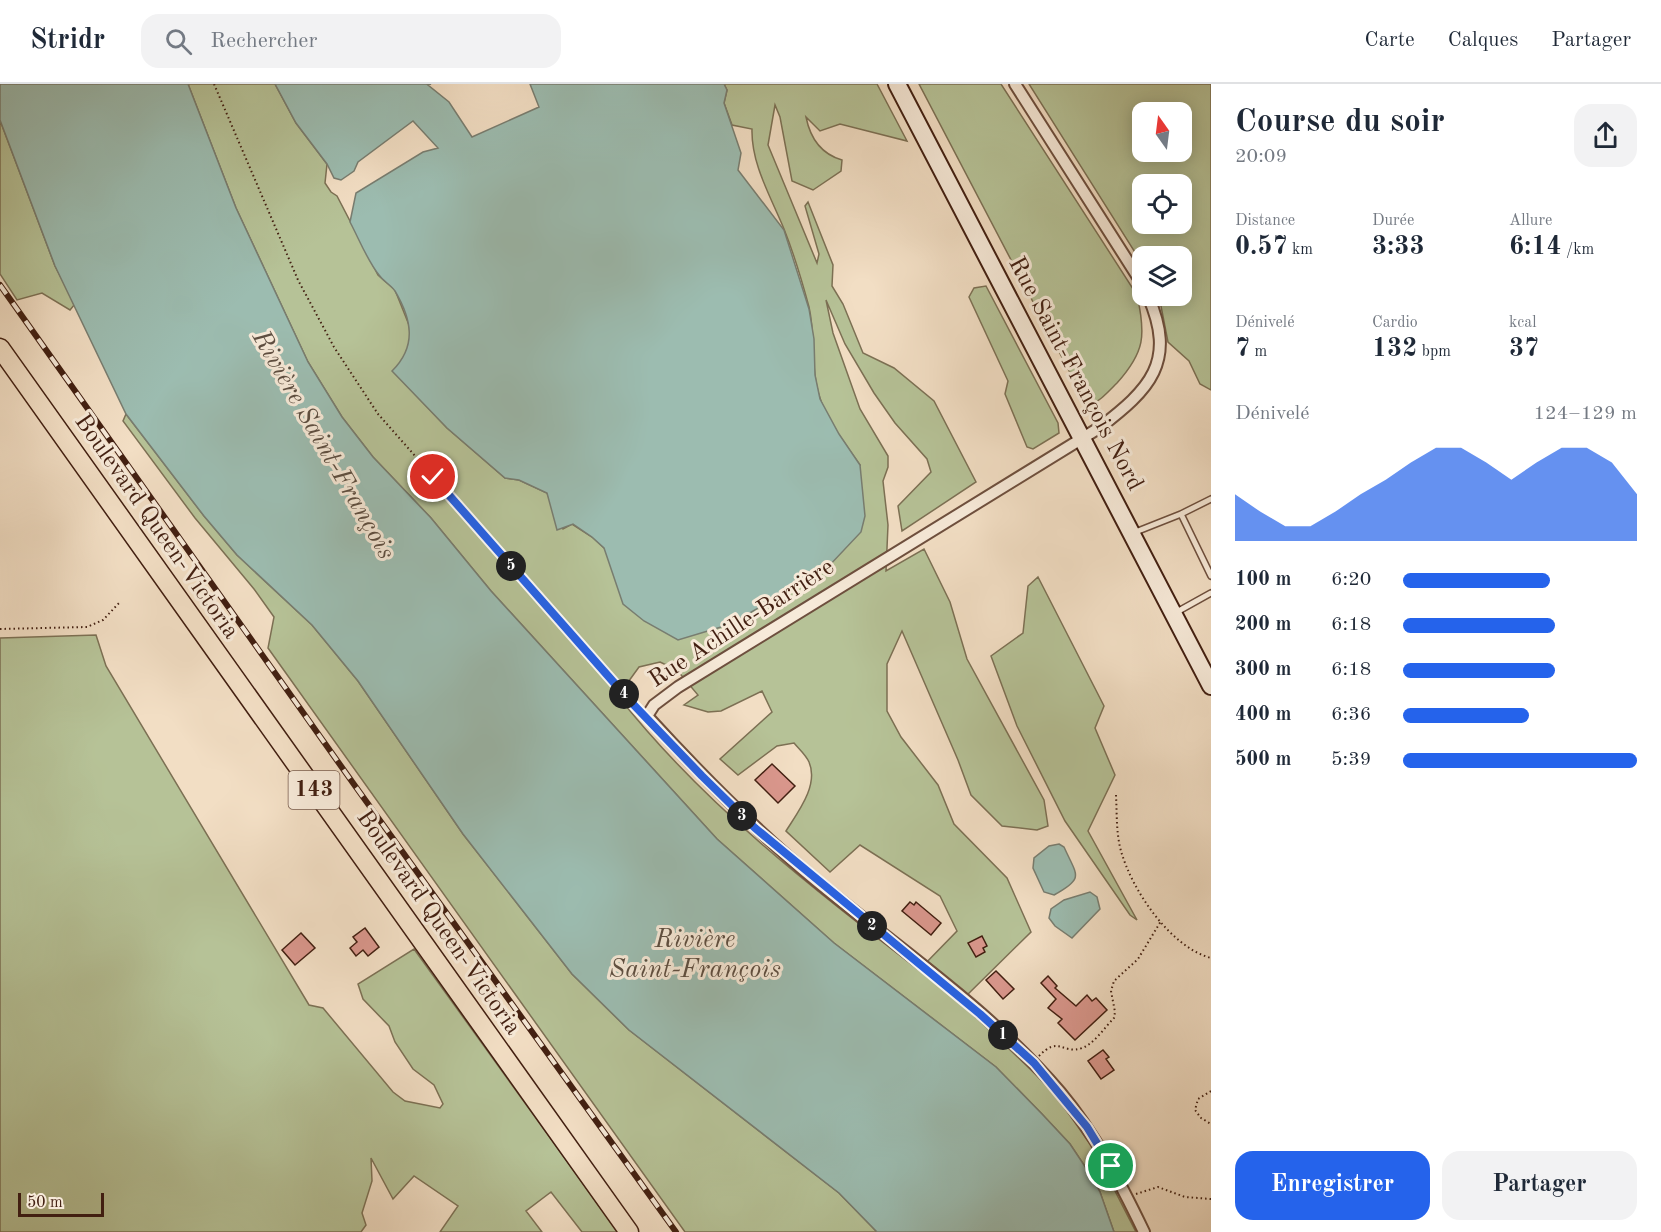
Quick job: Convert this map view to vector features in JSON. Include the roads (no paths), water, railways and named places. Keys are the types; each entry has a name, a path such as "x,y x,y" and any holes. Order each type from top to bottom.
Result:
{"main road":[{"name":"Boulevard Queen-Victoria","path":"0,348 629,1232"}],"street":[{"name":"Rue Saint-François Nord","path":"897,84 1211,686"},
{"path":"1015,84 1132,268"},
{"name":"Rue Achille-Barrière","path":"1144,1232 1087,1127 1034,1063 972,1007 755,828 702,776 647,716 654,705 678,687 1082,438 1131,404 1144,389 1157,365 1160,351 1156,318 1152,306"}],"lane":[{"path":"1132,534 1182,514 1211,499"},
{"path":"1182,514 1211,576"},
{"path":"1174,614 1211,593"}],"water":[{"name":"Rivière Saint-François","path":"0,84 188,84 236,208 308,362 342,417 373,457 431,518 491,591 717,839 834,943 996,1067 1042,1114 1070,1144 1090,1174 1100,1192 1114,1232 877,1232 839,1193 629,1030 572,974 463,834 358,681 312,625 237,555 204,516 126,414 55,266 0,120"},
{"path":"275,84 431,84 428,85 449,102 472,137 539,107 530,84 724,84 727,90 724,103 741,153 738,170 784,230 809,309 814,339 815,375 820,399 839,434 860,465 865,516 861,532 828,567 731,624 678,640 644,621 623,604 604,548 573,524 557,530 547,493 519,480 505,478 447,428 392,371 405,352 409,333 408,322 395,291 375,269 350,222 356,193 423,152 438,148 413,121 358,162 354,171 341,180 334,178 327,164 296,123"},
{"path":"1059,844 1064,847 1076,876 1070,884 1054,895 1044,892 1033,868 1034,858 1049,846"},
{"path":"1090,892 1097,897 1100,909 1072,938 1055,926 1049,918 1051,909 1064,900"}],"railway":[{"path":"0,285 353,783 676,1232"}]}
